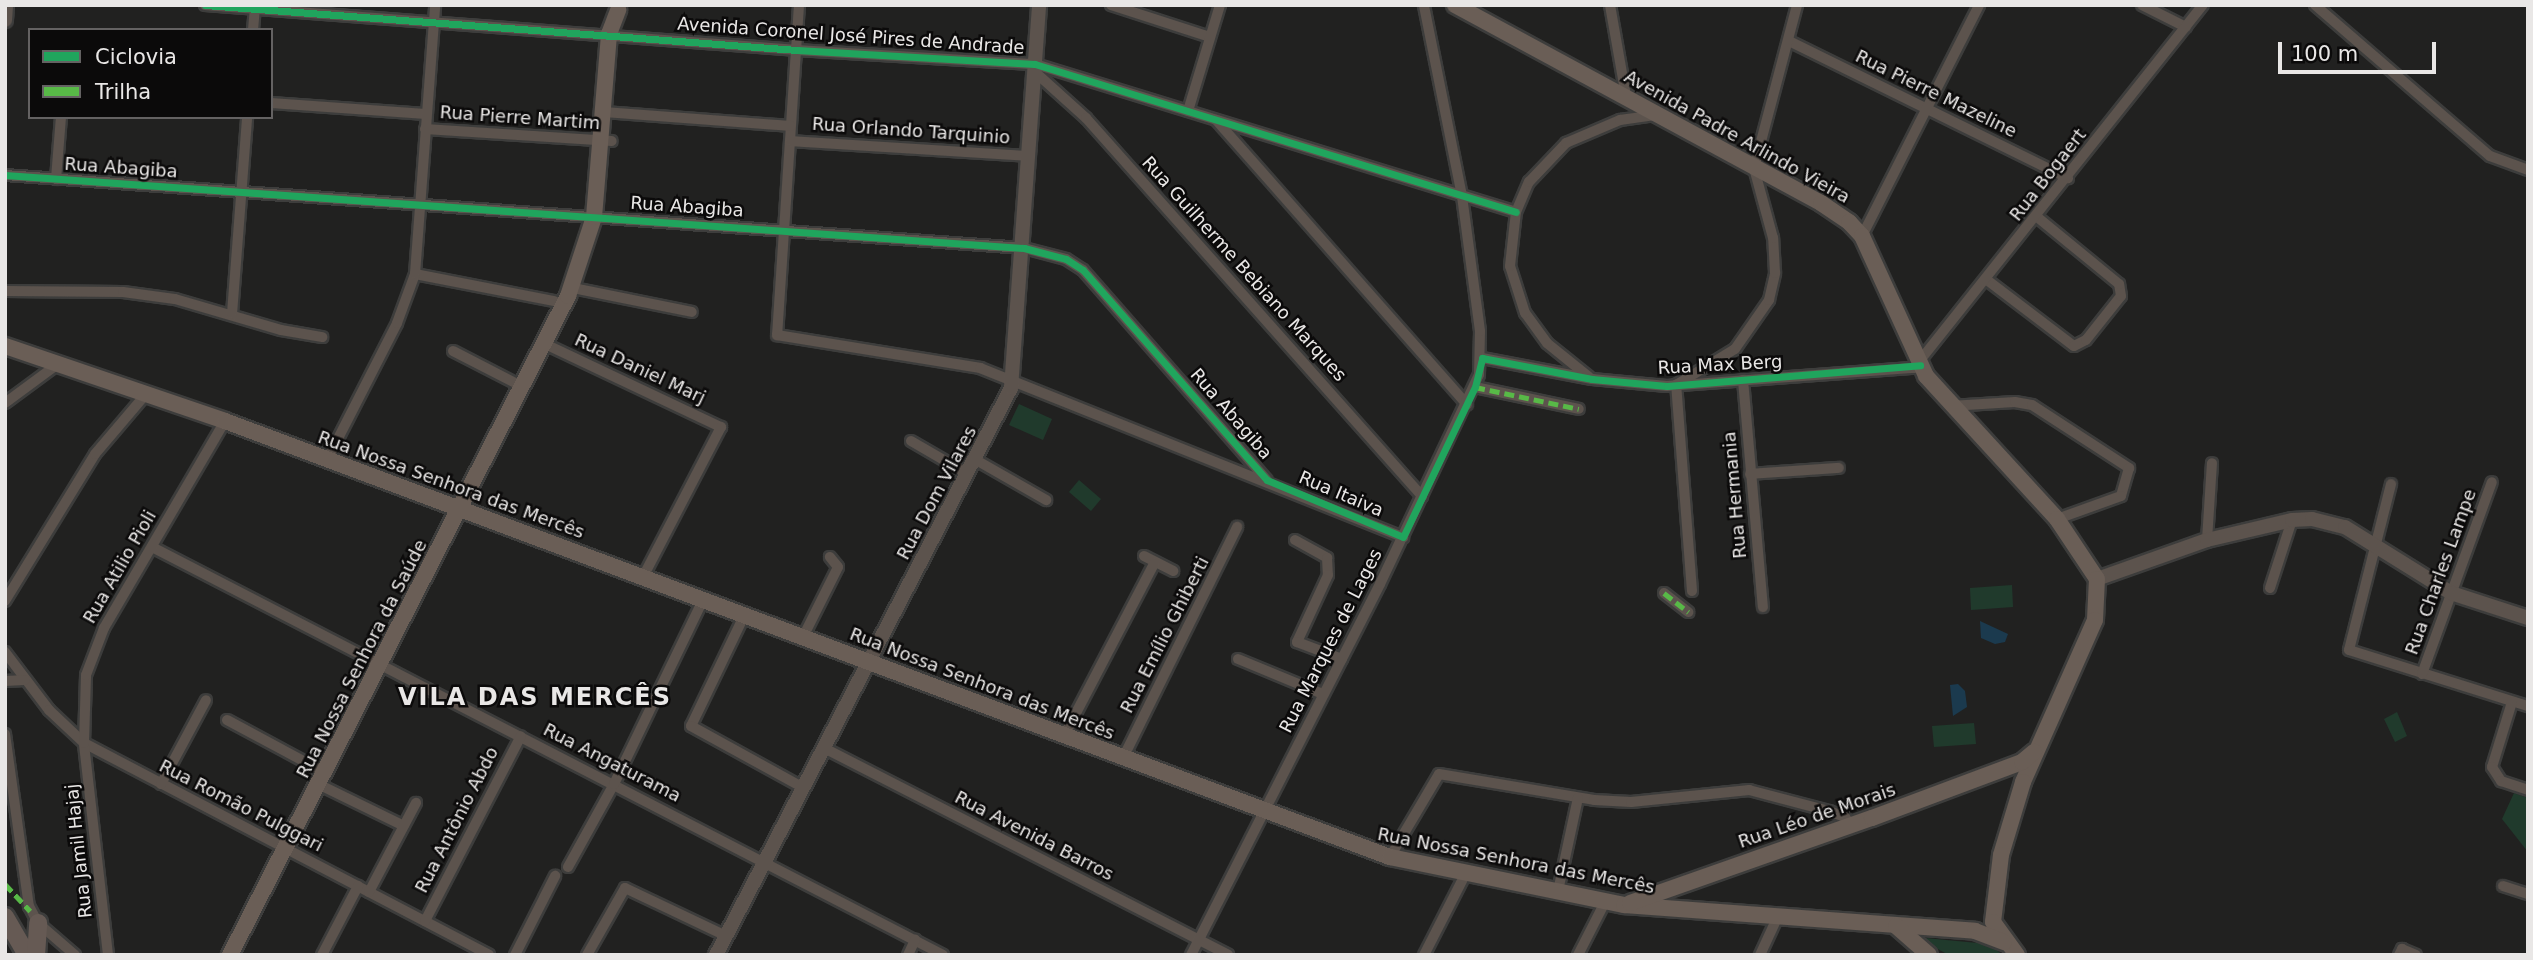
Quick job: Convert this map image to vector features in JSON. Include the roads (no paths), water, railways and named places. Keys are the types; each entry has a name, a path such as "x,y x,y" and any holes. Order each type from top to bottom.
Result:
{"highway":[{"path":"5,917 27,955"},
{"path":"34,917 36,955"}],"main road":[{"name":"Avenida Padre Arlindo Vieira","path":"1455,5 1821,203 1862,236 1920,365 1950,406 2057,519 2097,579"},
{"name":"Rua Nossa Senhora da Saúde","path":"230,955 287,849 459,510 578,289 599,217 618,8"},
{"name":"Rua Nossa Senhora da Saúde","path":"546,344 599,217"},
{"name":"Rua Nossa Senhora das Mercês","path":"5,346 225,421 1390,857 1624,905 1975,931 2004,942"},
{"path":"2017,955 2004,942 1993,922 2001,855 2023,782 2095,620 2097,579"},
{"name":"Rua Léo de Morais","path":"1624,905 1851,826 2022,762 2039,744"},
{"path":"2022,762 2023,782"},
{"path":"1680,909 1678,892 1682,884"},
{"path":"1975,931 1993,922"},
{"path":"1896,926 1929,955"}],"street":[{"path":"5,20 6,5"},
{"name":"Avenida Coronel José Pires de Andrade","path":"205,5 345,9 434,20 1035,68 1215,119 1516,212"},
{"path":"327,460 397,323 415,274 435,5"},
{"path":"784,230 799,5"},
{"name":"Rua Dom Vilares","path":"716,955 976,460 1013,381 1039,5"},
{"path":"1111,5 1210,37"},
{"path":"1188,111 1220,5"},
{"name":"Rua Marques de Lages","path":"1191,955 1403,537 1475,387 1482,358 1462,196 1424,5"},
{"path":"1610,5 1626,96"},
{"path":"1692,591 1676,385 1735,349 1769,300 1774,273 1773,238 1754,168 1797,5"},
{"path":"1862,236 1979,5"},
{"path":"2142,5 2186,27"},
{"name":"Rua Bogaert","path":"1920,365 2203,5"},
{"path":"2315,5 2490,156 2528,170"},
{"path":"253,28 255,7"},
{"name":"Rua Pierre Mazeline","path":"1789,41 2068,178"},
{"name":"Rua Guilherme Bebiano Marques","path":"1035,68 1086,118 1422,496"},
{"path":"273,103 426,114"},
{"path":"609,112 790,126"},
{"path":"1592,379 1547,343 1525,313 1510,266 1516,212 1529,182 1566,143 1620,120 1660,115"},
{"path":"57,179 61,119"},
{"path":"232,314 247,119"},
{"path":"1215,119 1467,405"},
{"name":"Rua Pierre Martim","path":"425,130 607,141"},
{"name":"Rua Orlando Tarquinio","path":"790,141 1030,156"},
{"name":"Rua Abagiba","path":"5,175 1024,248 1066,259 1083,270 1267,480"},
{"path":"1987,280 2074,346 2086,340 2121,296 2119,284 2036,218"},
{"name":"Rua Itaiva","path":"784,230 777,335 952,361 1013,381 1110,423 1267,480 1403,537"},
{"path":"415,274 554,301"},
{"path":"578,289 692,312"},
{"path":"5,291 123,292 205,305 322,337"},
{"name":"Rua Daniel Marj","path":"546,344 721,427 643,577"},
{"path":"453,351 525,384"},
{"name":"Rua Max Berg","path":"1482,358 1592,379 1676,385 1920,365"},
{"path":"5,403 59,363"},
{"name":"Rua Hermania","path":"1743,380 1763,607"},
{"path":"1475,387 1579,408"},
{"path":"5,601 95,454 146,394"},
{"path":"1950,406 2015,402 2032,405 2125,463 2129,473 2121,496 2057,519"},
{"name":"Rua Atilio Pioli","path":"84,743 82,700 94,647 225,421"},
{"path":"911,441 968,474"},
{"path":"976,460 1046,500"},
{"path":"2207,540 2212,463"},
{"path":"1750,474 1839,468"},
{"name":"Rua Charles Lampe","path":"2422,674 2493,482"},
{"path":"2391,484 2349,650 2528,706"},
{"path":"2270,588 2292,520"},
{"path":"2097,579 2207,540 2292,520 2325,521 2374,543 2451,593 2528,618"},
{"name":"Rua Emílio Ghiberti","path":"1122,758 1237,527"},
{"path":"1295,540 1327,558 1328,575 1297,642 1342,659"},
{"name":"Rua Angaturama","path":"152,547 943,955"},
{"path":"803,637 838,567 830,557"},
{"path":"1064,736 1150,559 1173,570"},
{"path":"1664,593 1673,604 1688,612"},
{"path":"568,867 614,784 703,600"},
{"path":"744,615 691,726 804,788"},
{"name":"Rua Romão Pulggari","path":"5,652 24,680 84,743 489,955"},
{"path":"1238,659 1323,694"},
{"path":"5,681 24,680"},
{"path":"160,784 206,700"},
{"path":"2512,702 2492,767 2501,781 2528,790"},
{"path":"227,720 404,826"},
{"path":"5,734 34,917 75,955"},
{"name":"Rua Antônio Abdo","path":"425,921 521,736"},
{"name":"Rua Jamil Hajaj","path":"84,743 108,955"},
{"name":"Rua Avenida Barros","path":"824,748 1228,955"},
{"path":"1390,857 1439,774 1578,798 1631,802 1749,790 1829,811 1845,817 1851,826"},
{"path":"1558,891 1578,798"},
{"path":"369,892 416,803"},
{"path":"1424,955 1466,873"},
{"path":"515,955 555,876"},
{"path":"323,955 358,886"},
{"path":"2503,886 2528,894"},
{"path":"587,955 621,890 630,888 726,936"},
{"path":"1578,955 1605,902"},
{"path":"1760,955 1777,916"},
{"path":"908,955 915,940"},
{"path":"2399,955 2402,949 2416,955"}],"water":[{"path":"1980,621 2008,634 2005,642 1995,644 1981,638"},
{"path":"1958,684 1965,691 1967,707 1953,716 1950,685"}],"district":[{"name":"VILA DAS MERCÊS","path":"535,698"}]}
